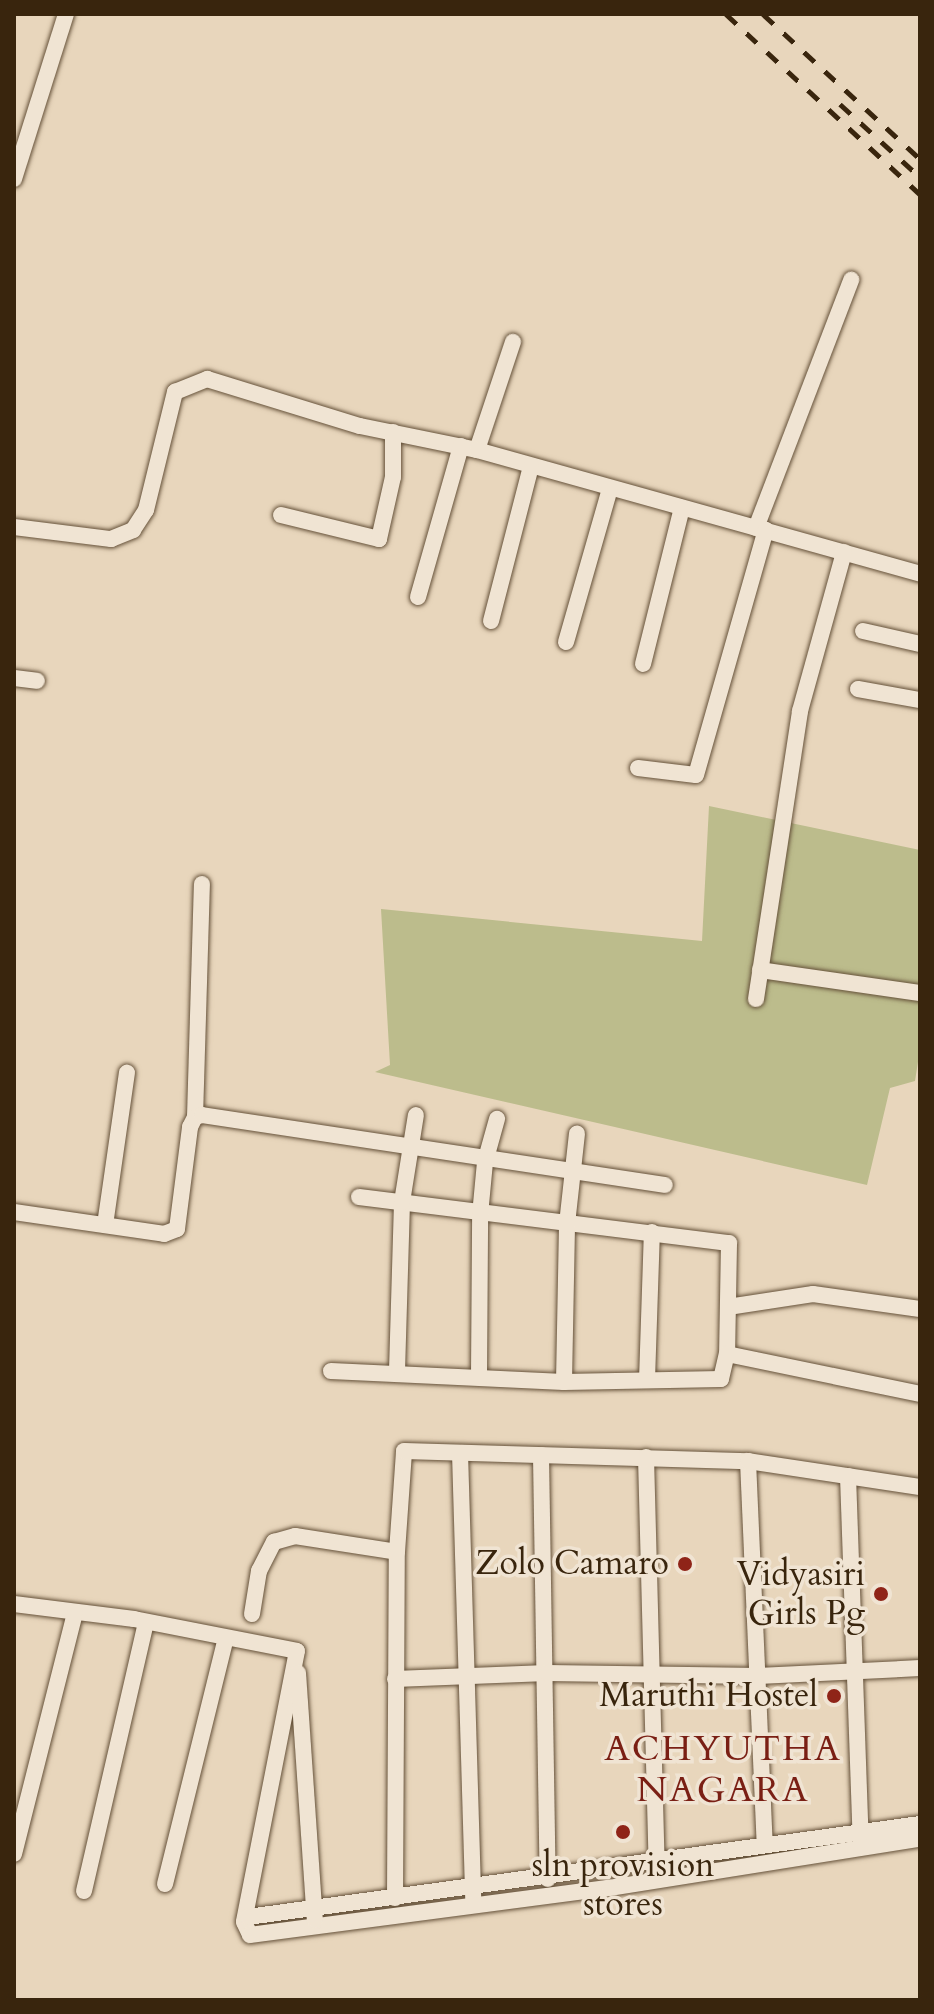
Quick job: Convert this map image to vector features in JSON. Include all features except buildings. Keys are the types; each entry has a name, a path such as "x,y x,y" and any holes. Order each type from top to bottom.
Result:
{"street":[{"path":"14,179 66,14"},
{"path":"638,768 696,775 761,529 851,280"},
{"path":"418,597 469,448 513,342"},
{"path":"14,527 111,539 133,530 146,510 175,392 194,380 207,379 393,432 469,448 920,574"},
{"path":"281,515 379,539 393,477 393,432"},
{"path":"491,621 531,466"},
{"path":"566,642 610,489"},
{"path":"643,664 682,508"},
{"path":"756,999 800,711 844,552"},
{"path":"863,631 920,644"},
{"path":"14,678 37,681"},
{"path":"858,689 920,700"},
{"path":"14,1212 164,1234 177,1229 195,1117 202,884"},
{"path":"760,970 920,993"},
{"path":"105,1225 127,1073"},
{"path":"397,1371 402,1202 416,1115"},
{"path":"195,1117 665,1185"},
{"path":"479,1376 480,1215 486,1159 497,1119"},
{"path":"564,1382 567,1224 577,1134"},
{"path":"331,1371 397,1371 564,1382 721,1379 727,1354 729,1243 480,1215 359,1197"},
{"path":"647,1380 652,1232"},
{"path":"728,1307 813,1294 920,1309"},
{"path":"727,1354 920,1394"},
{"path":"395,1898 397,1552 404,1451 748,1461 920,1487"},
{"path":"460,1453 472,1898"},
{"path":"541,1455 547,1673 548,1879"},
{"path":"646,1457 655,1860 658,1880"},
{"path":"748,1461 765,1845"},
{"path":"848,1476 860,1840"},
{"path":"252,1614 259,1571 274,1542 295,1536 397,1552"},
{"path":"14,1604 146,1622 297,1651"},
{"path":"14,1854 75,1613"},
{"path":"84,1891 146,1622"},
{"path":"165,1884 226,1638"},
{"path":"297,1651 312,1910 318,1926"},
{"path":"297,1651 248,1917 244,1922 250,1935 472,1898 548,1879 655,1860 765,1845 920,1839"},
{"path":"395,1679 466,1679 547,1673 758,1676 920,1668"},
{"path":"248,1917 395,1898 472,1898 658,1880 860,1840 920,1824"}],"green space":[{"path":"709,806 920,850 920,1049 915,1081 890,1088 867,1185 375,1072 390,1065 381,909 702,941"}],"railway":[{"path":"726,14 920,194"},
{"path":"763,14 920,159"},
{"path":"840,104 920,177"}],"place":[{"name":"Zolo Camaro","path":"685,1564"},
{"name":"Vidyasiri Girls Pg","path":"881,1594"},
{"name":"Maruthi Hostel","path":"834,1696"},
{"name":"sln provision stores","path":"623,1832"}],"district":[{"name":"ACHYUTHA NAGARA","path":"723,1768"}]}
